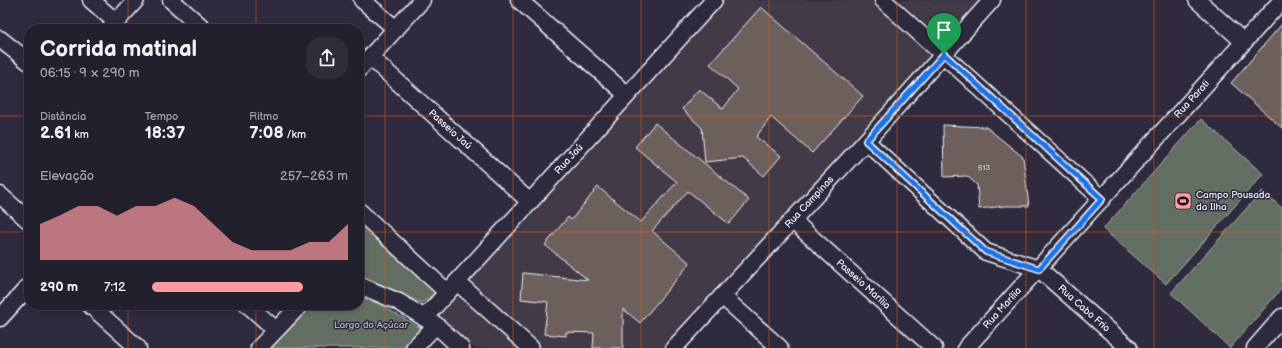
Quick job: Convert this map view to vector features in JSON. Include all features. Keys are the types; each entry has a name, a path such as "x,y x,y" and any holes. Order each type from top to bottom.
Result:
{"street":[{"path":"91,0 111,24"},
{"path":"115,24 136,0"},
{"path":"171,0 198,24"},
{"path":"362,0 396,29"},
{"path":"364,64 422,0"},
{"path":"520,0 627,95"},
{"path":"883,0 1102,199"},
{"name":"Rua Campinas","path":"674,348 866,141 992,0"},
{"path":"1198,0 1244,42"},
{"name":"Rua Parati","path":"1039,269 1282,0"},
{"name":"Rua Jaú","path":"414,348 452,287 627,95 710,1"},
{"path":"0,39 24,58"},
{"name":"Passeio Jaú","path":"370,57 530,202"},
{"path":"866,141 986,252 1039,269"},
{"path":"0,195 24,217"},
{"path":"364,215 452,287 531,348"},
{"name":"Passeio Marília","path":"792,220 934,348"},
{"name":"Rua Marília","path":"967,348 1039,269"},
{"name":"Rua Cabo Frio","path":"1039,269 1129,348"},
{"path":"364,287 399,302 430,321 461,348"},
{"path":"0,318 24,292"},
{"path":"722,296 780,348"},
{"path":"96,310 138,348"},
{"path":"254,310 276,330"},
{"path":"259,348 295,310"},
{"path":"1265,345 1282,317"}],"shaded area":[{"path":"723,0 872,0 933,56 666,348 474,348 436,312"},
{"path":"899,0 983,0 946,44"}],"green space":[{"name":"Campo Pousada da Ilha","path":"1201,119 1263,174 1166,284 1103,229"},
{"path":"1262,191 1282,208 1282,288 1230,348 1171,293"},
{"path":"364,222 439,290 422,303 364,279"},
{"name":"Largo do Açúcar","path":"364,299 377,303 421,328 402,348 269,348 306,310 364,310"}],"building":[{"path":"761,7 863,96 812,153 771,117 756,137 781,156 764,176 743,158 705,162 702,128 682,109 699,89 723,109 738,89 710,64"},
{"path":"1282,24 1282,128 1231,83"},
{"path":"655,123 749,200 729,224 688,191 652,231 690,263 640,323 623,309 623,348 593,348 594,333 566,332 566,336 544,334 548,302 521,299 523,273 588,280 545,245 568,217 571,220 598,187 641,222 677,182 635,147"},
{"path":"943,125 986,127 1023,157 1029,206 1004,206 979,209 977,185 967,176 944,177"}],"place":[{"name":"Campo Pousada da Ilha","path":"1183,201"}],"route":[{"path":"944,54 1102,199 1039,269 986,252 866,141 944,54"}]}
